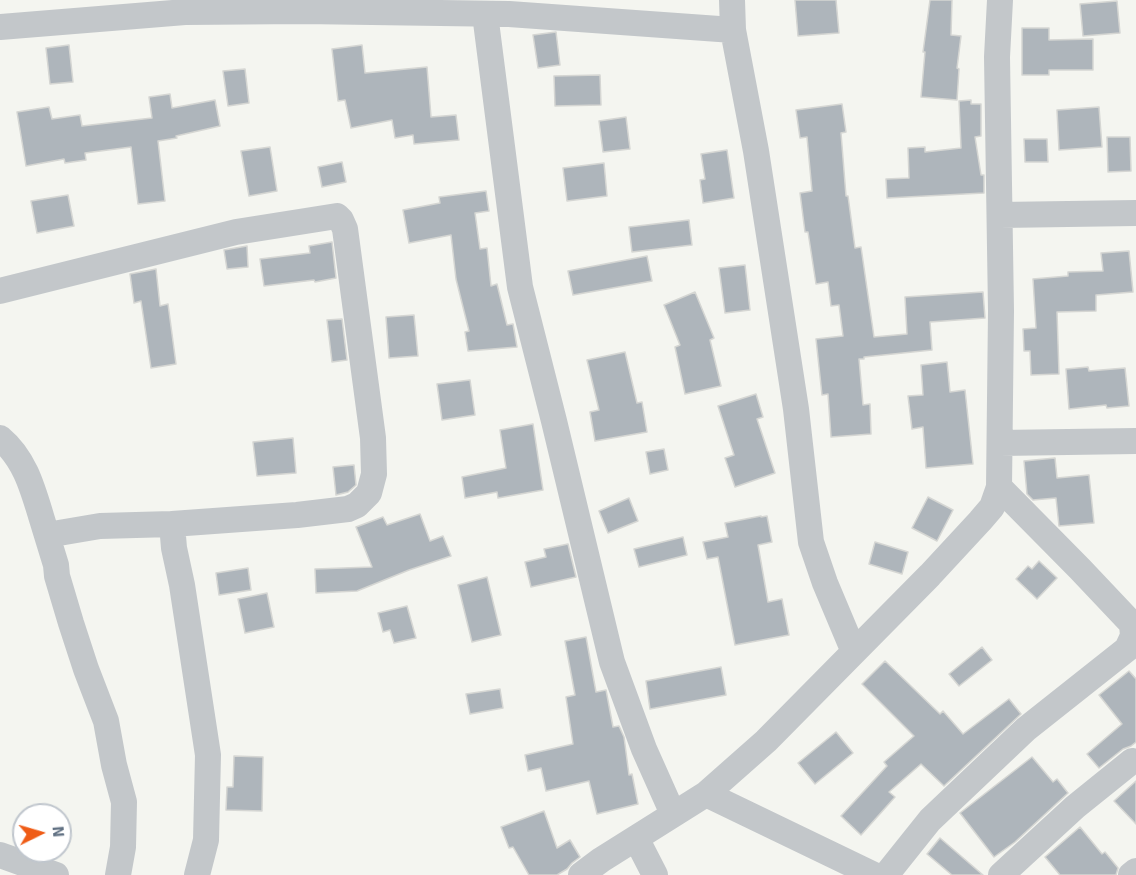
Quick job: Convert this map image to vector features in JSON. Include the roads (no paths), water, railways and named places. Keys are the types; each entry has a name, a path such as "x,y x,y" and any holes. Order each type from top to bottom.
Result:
{"street":[{"path":"732,0 733,30 756,151 796,409 811,542 854,652"},
{"path":"581,875 600,860 706,794 765,741 854,652 992,507 999,487 1000,443 997,57 1000,0"},
{"path":"0,27 184,6 303,11 508,14 733,30"},
{"path":"485,14 520,287 612,662 644,749 673,814"},
{"path":"1000,215 1136,213"},
{"path":"0,291 236,232 337,216 345,230 373,438 374,474 369,493 357,506 297,515 172,524 100,526 47,535"},
{"path":"0,438 23,465 33,489 71,623 106,721 124,802 123,848 118,875"},
{"path":"1000,443 1136,441"},
{"path":"886,875 930,820 1026,729 1127,649 1133,636 1132,624 999,487"},
{"path":"172,524 208,755 206,840 197,875"},
{"path":"1001,875 1067,814 1132,760"},
{"path":"706,794 874,875"},
{"path":"636,838 655,875"},
{"path":"0,855 56,875"},
{"path":"1131,875 1136,871"}]}
